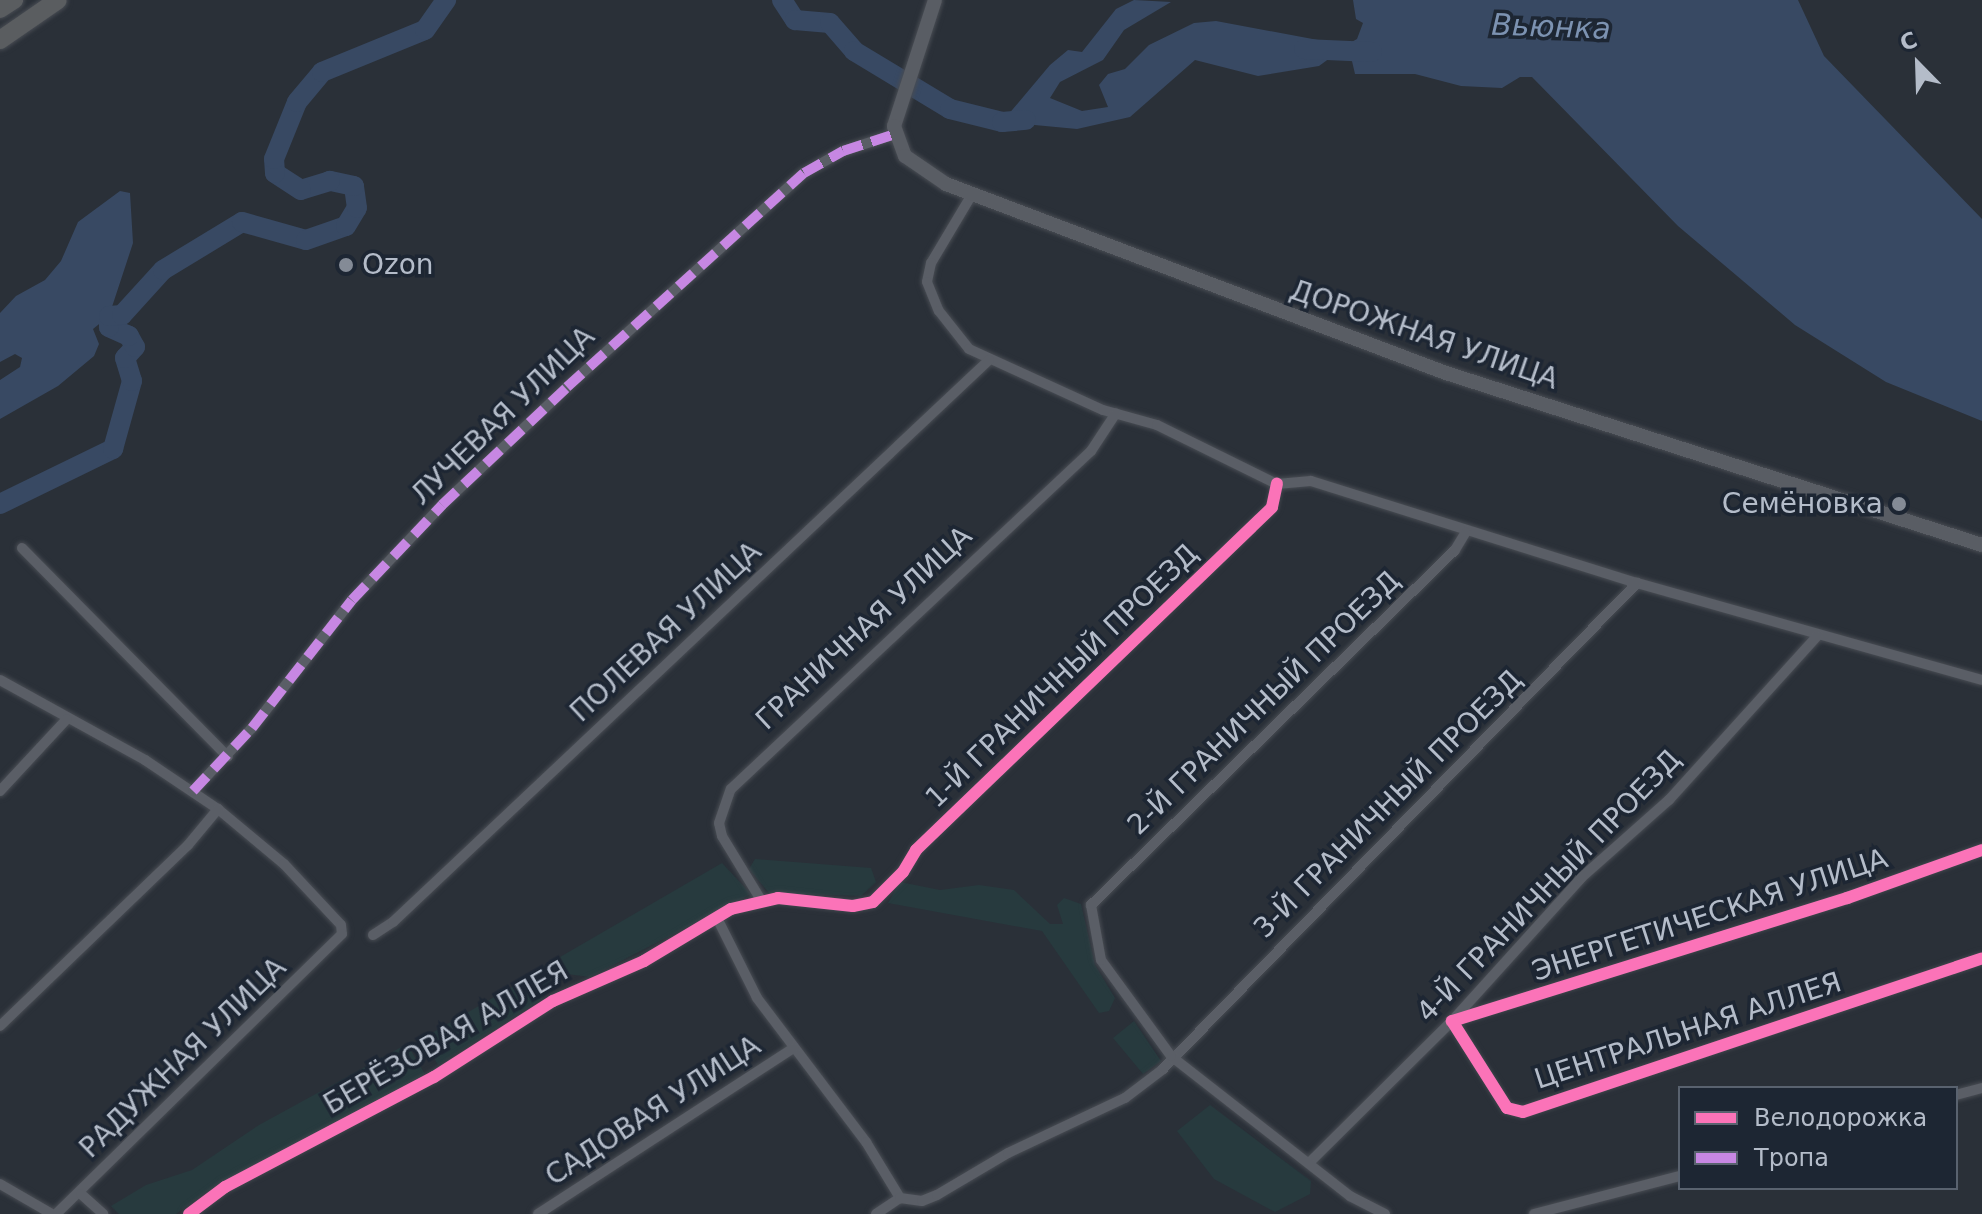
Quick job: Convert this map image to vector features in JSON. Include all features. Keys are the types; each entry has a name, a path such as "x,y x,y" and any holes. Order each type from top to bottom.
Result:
{"highway":[{"path":"0,9 14,0"},
{"path":"0,40 58,0"}],"main road":[{"path":"895,134 896,114 935,0"},
{"name":"ДОРОЖНАЯ УЛИЦА","path":"895,134 900,150 919,169 971,196 1446,373 1982,545"}],"street":[{"name":"ЛУЧЕВАЯ УЛИЦА","path":"193,791 228,757 352,600 442,505 567,387 804,173 843,151 895,134"},
{"path":"971,196 931,263 927,282 932,299 961,341 989,360 1116,413 1157,425 1277,484 1311,481 1637,583 1982,680"},
{"name":"ПОЛЕВАЯ УЛИЦА","path":"373,935 393,922 989,360"},
{"name":"ГРАНИЧНАЯ УЛИЦА","path":"761,900 722,836 719,823 731,789 1091,451 1116,413"},
{"name":"1-Й ГРАНИЧНЫЙ ПРОЕЗД","path":"873,902 903,872 916,850 1272,507 1277,484"},
{"name":"2-Й ГРАНИЧНЫЙ ПРОЕЗД","path":"1171,1056 1101,960 1091,905 1455,550 1466,532"},
{"path":"22,548 228,757"},
{"name":"3-Й ГРАНИЧНЫЙ ПРОЕЗД","path":"1171,1056 1637,583"},
{"name":"4-Й ГРАНИЧНЫЙ ПРОЕЗД","path":"1309,1163 1452,1021 1581,878 1669,800 1817,636"},
{"path":"0,680 193,791 218,809 188,845 0,1026"},
{"path":"0,791 67,719"},
{"name":"РАДУЖНАЯ УЛИЦА","path":"54,1214 81,1194 96,1171 145,1122 216,1060 342,934 341,925 284,864 218,809"},
{"name":"ЭНЕРГЕТИЧЕСКАЯ УЛИЦА","path":"1452,1021 1847,898 1982,850"},
{"name":"БЕРЁЗОВАЯ АЛЛЕЯ","path":"189,1214 225,1187 434,1077 553,1001 644,961 717,918 761,900 873,902"},
{"path":"717,918 757,998 866,1142 900,1198"},
{"name":"ЦЕНТРАЛЬНАЯ АЛЛЕЯ","path":"1452,1021 1507,1108 1523,1112 1982,958"},
{"name":"САДОВАЯ УЛИЦА","path":"538,1214 794,1048"},
{"path":"876,1214 900,1198 922,1201 937,1195 1008,1153 1125,1098 1163,1069 1171,1056 1350,1196 1385,1214"},
{"path":"1958,1094 1982,1088"},
{"path":"1534,1214 1678,1177"},
{"path":"0,1184 54,1214"},
{"path":"81,1194 103,1214"}],"green space":[{"path":"755,859 871,868 876,882 861,896 769,893 749,869"},
{"path":"722,863 751,894 590,977 567,974 560,957"},
{"path":"900,882 940,890 979,885 1014,890 1050,924 1063,924 1057,905 1064,898 1081,904 1095,965 1115,998 1109,1011 1099,1013 1042,931 888,903"},
{"path":"545,968 551,980 542,999 438,1065 423,1038"},
{"path":"1134,1021 1161,1061 1143,1074 1113,1038"},
{"path":"407,1044 425,1074 206,1192 176,1214 119,1214 111,1206 146,1185 192,1170 259,1125"},
{"path":"1210,1105 1311,1181 1310,1194 1275,1212 1214,1179 1177,1131"}],"water":[{"path":"1134,0 1171,2 1124,30 1103,60 1060,82 1050,98 1082,111 1108,107 1099,85 1108,74 1125,69 1149,45 1194,23 1216,21 1318,40 1331,44 1330,58 1319,66 1258,76 1195,60 1130,117 1077,129 1002,122 1050,65 1068,50 1082,52 1116,9"},
{"path":"1353,0 1798,0 1824,56 1982,219 1982,421 1886,382 1795,325 1678,226 1532,77 1520,77 1502,88 1461,86 1415,74 1355,74 1348,44 1357,39 1363,23 1356,19"},
{"path":"120,191 130,193 133,243 109,316 93,329 99,344 94,356 58,386 0,419 0,380 20,367 22,358 15,354 0,362 0,313 16,296 45,280 61,261 78,222"}],"waterway":[{"name":"Вьюнка","path":"0,504 113,449 132,381 125,358 135,347 129,336 109,327 109,316 122,315 163,270 242,222 306,240 346,226 357,208 354,186 330,181 301,190 275,173 274,159 297,102 322,72 425,30 446,0"},
{"name":"Вьюнка","path":"782,0 795,20 830,23 854,51 950,109 1002,122 1026,120"},
{"name":"Вьюнка","path":"1304,49 1372,52"}],"marked path":[{"path":"193,791 252,728 352,600 442,505 567,387 804,173 843,151 895,134"}],"cycle path":[{"path":"189,1214 225,1187 434,1077 553,1001 644,961 731,909 778,898 853,906 873,902 903,872 916,850 1272,507 1277,484"},
{"path":"1982,850 1847,898 1452,1021 1507,1108 1523,1112 1982,958"}],"place":[{"name":"Ozon","path":"346,265"},
{"name":"Семёновка","path":"1899,504"}]}
